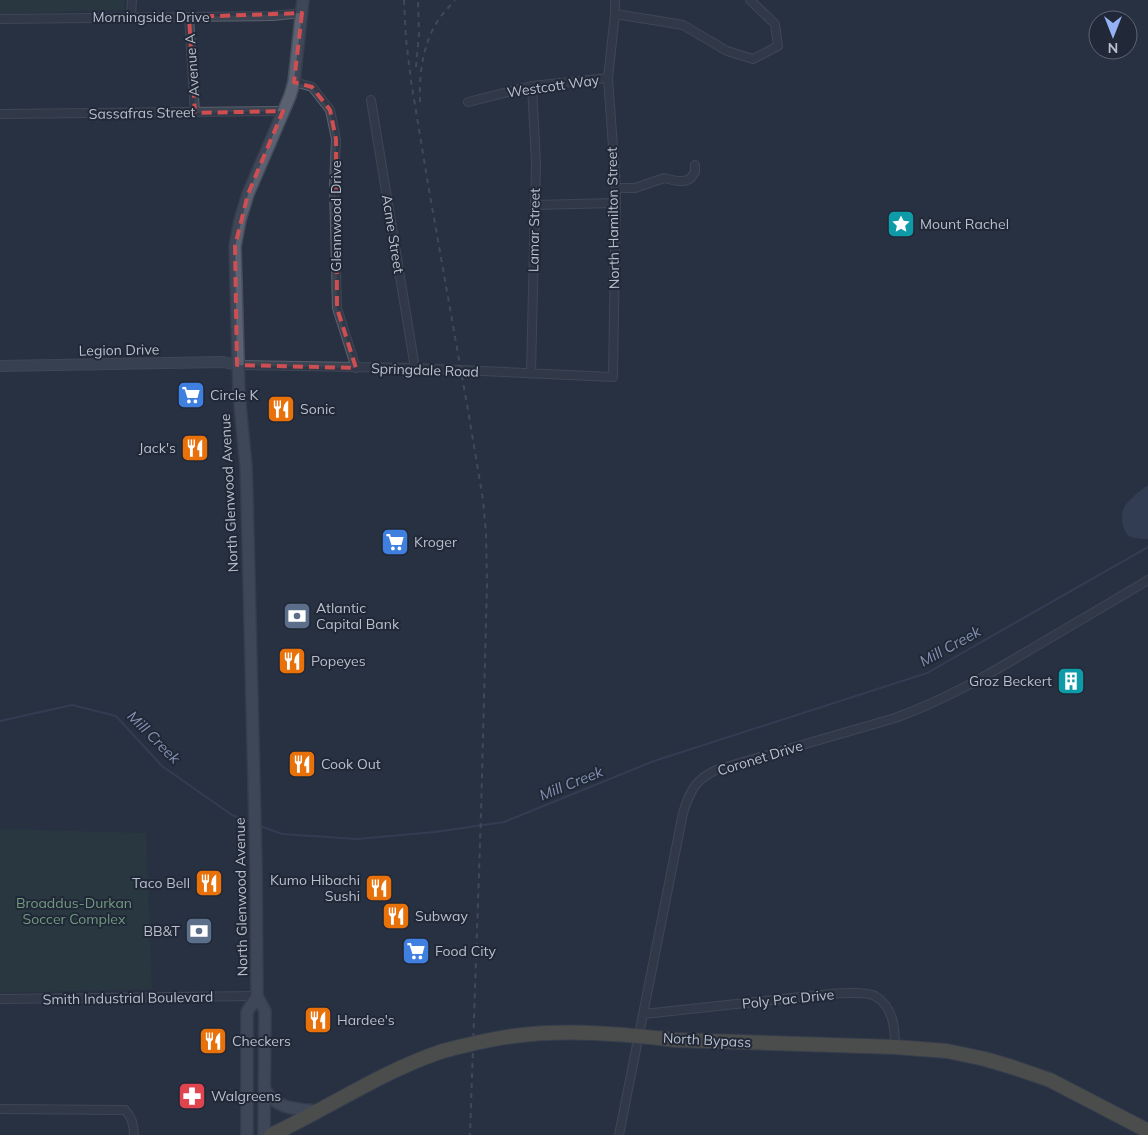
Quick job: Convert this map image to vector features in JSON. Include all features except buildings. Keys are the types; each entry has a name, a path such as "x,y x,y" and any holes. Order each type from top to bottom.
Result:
{"highway":[{"name":"North Bypass","path":"271,1135 420,1058 443,1051 515,1036 572,1033 676,1040 895,1047 947,1051 1012,1066 1050,1080 1148,1131"}],"main road":[{"name":"North Glenwood Avenue","path":"264,1135 265,1011 257,996 256,865 246,467 238,394 235,246 248,194 290,96 294,82 303,0"},
{"name":"North Glenwood Avenue","path":"247,1135 247,1012 257,996"},
{"path":"264,1089 267,1095 275,1102 287,1107 319,1111"}],"street":[{"path":"131,16 132,0"},
{"name":"North Hamilton Street","path":"613,377 616,188 608,78 615,0"},
{"path":"615,14 683,25 727,51 753,59 778,46 775,24 750,0"},
{"name":"Morningside Drive","path":"0,19 131,16 272,16 302,13"},
{"name":"Avenue A","path":"189,17 195,113"},
{"name":"Westcott Way","path":"468,102 532,86 608,78"},
{"name":"Glennwood Drive","path":"294,82 312,87 330,110 336,139 334,187 337,308 356,368"},
{"name":"Lamar Street","path":"531,374 536,163 532,86"},
{"name":"Acme Street","path":"370,100 415,368"},
{"name":"Sassafras Street","path":"0,114 283,111"},
{"path":"616,188 635,188 664,178 684,181 690,179 695,172 695,165"},
{"path":"535,205 615,203"},
{"name":"Legion Drive","path":"0,366 222,362 238,365"},
{"name":"Springdale Road","path":"238,365 415,368 613,377"},
{"name":"Coronet Drive","path":"620,1135 683,813 693,788 706,775 724,768 895,718 928,706 974,683 1148,580"},
{"name":"Poly Pac Drive","path":"644,1014 822,995 868,993 882,1001 888,1008 895,1029 895,1047"},
{"name":"Smith Industrial Boulevard","path":"0,999 257,996"},
{"path":"0,1109 125,1110 130,1114 133,1121 134,1135"}],"highlighted area":[{"path":"302,13 294,82 312,87 330,110 336,139 337,308 356,368 237,365 235,246 248,194 283,111 195,113 189,17"}],"green space":[{"path":"0,0 125,0 124,10 0,14"},
{"name":"Broaddus-Durkan Soccer Complex","path":"0,829 146,833 152,989 0,993"}],"water":[{"path":"1148,485 1148,539 1133,538 1126,533 1123,526 1123,509 1132,497"}],"waterway":[{"name":"Mill Creek","path":"260,826 282,834 357,839 435,832 504,822 654,761 927,673 1148,547"},
{"name":"Mill Creek","path":"0,721 72,705 116,716 162,766 232,815 251,822"}],"railway":[{"path":"404,0 411,81 483,500 486,533 487,584 481,814 470,1135"},
{"path":"416,67 419,33 418,0"},
{"path":"420,102 420,80 426,45 436,24 455,0"}],"place":[{"name":"Mount Rachel","path":"901,224"},
{"name":"Circle K","path":"191,395"},
{"name":"Sonic","path":"281,409"},
{"name":"Jack's","path":"195,448"},
{"name":"Kroger","path":"395,542"},
{"name":"Atlantic Capital Bank","path":"297,616"},
{"name":"Popeyes","path":"292,661"},
{"name":"Groz Beckert","path":"1071,681"},
{"name":"Cook Out","path":"302,764"},
{"name":"Taco Bell","path":"209,883"},
{"name":"Kumo Hibachi Sushi","path":"379,888"},
{"name":"Subway","path":"396,916"},
{"name":"BB&T","path":"199,931"},
{"name":"Food City","path":"416,951"},
{"name":"Hardee's","path":"318,1020"},
{"name":"Checkers","path":"213,1041"},
{"name":"Walgreens","path":"192,1096"}]}
